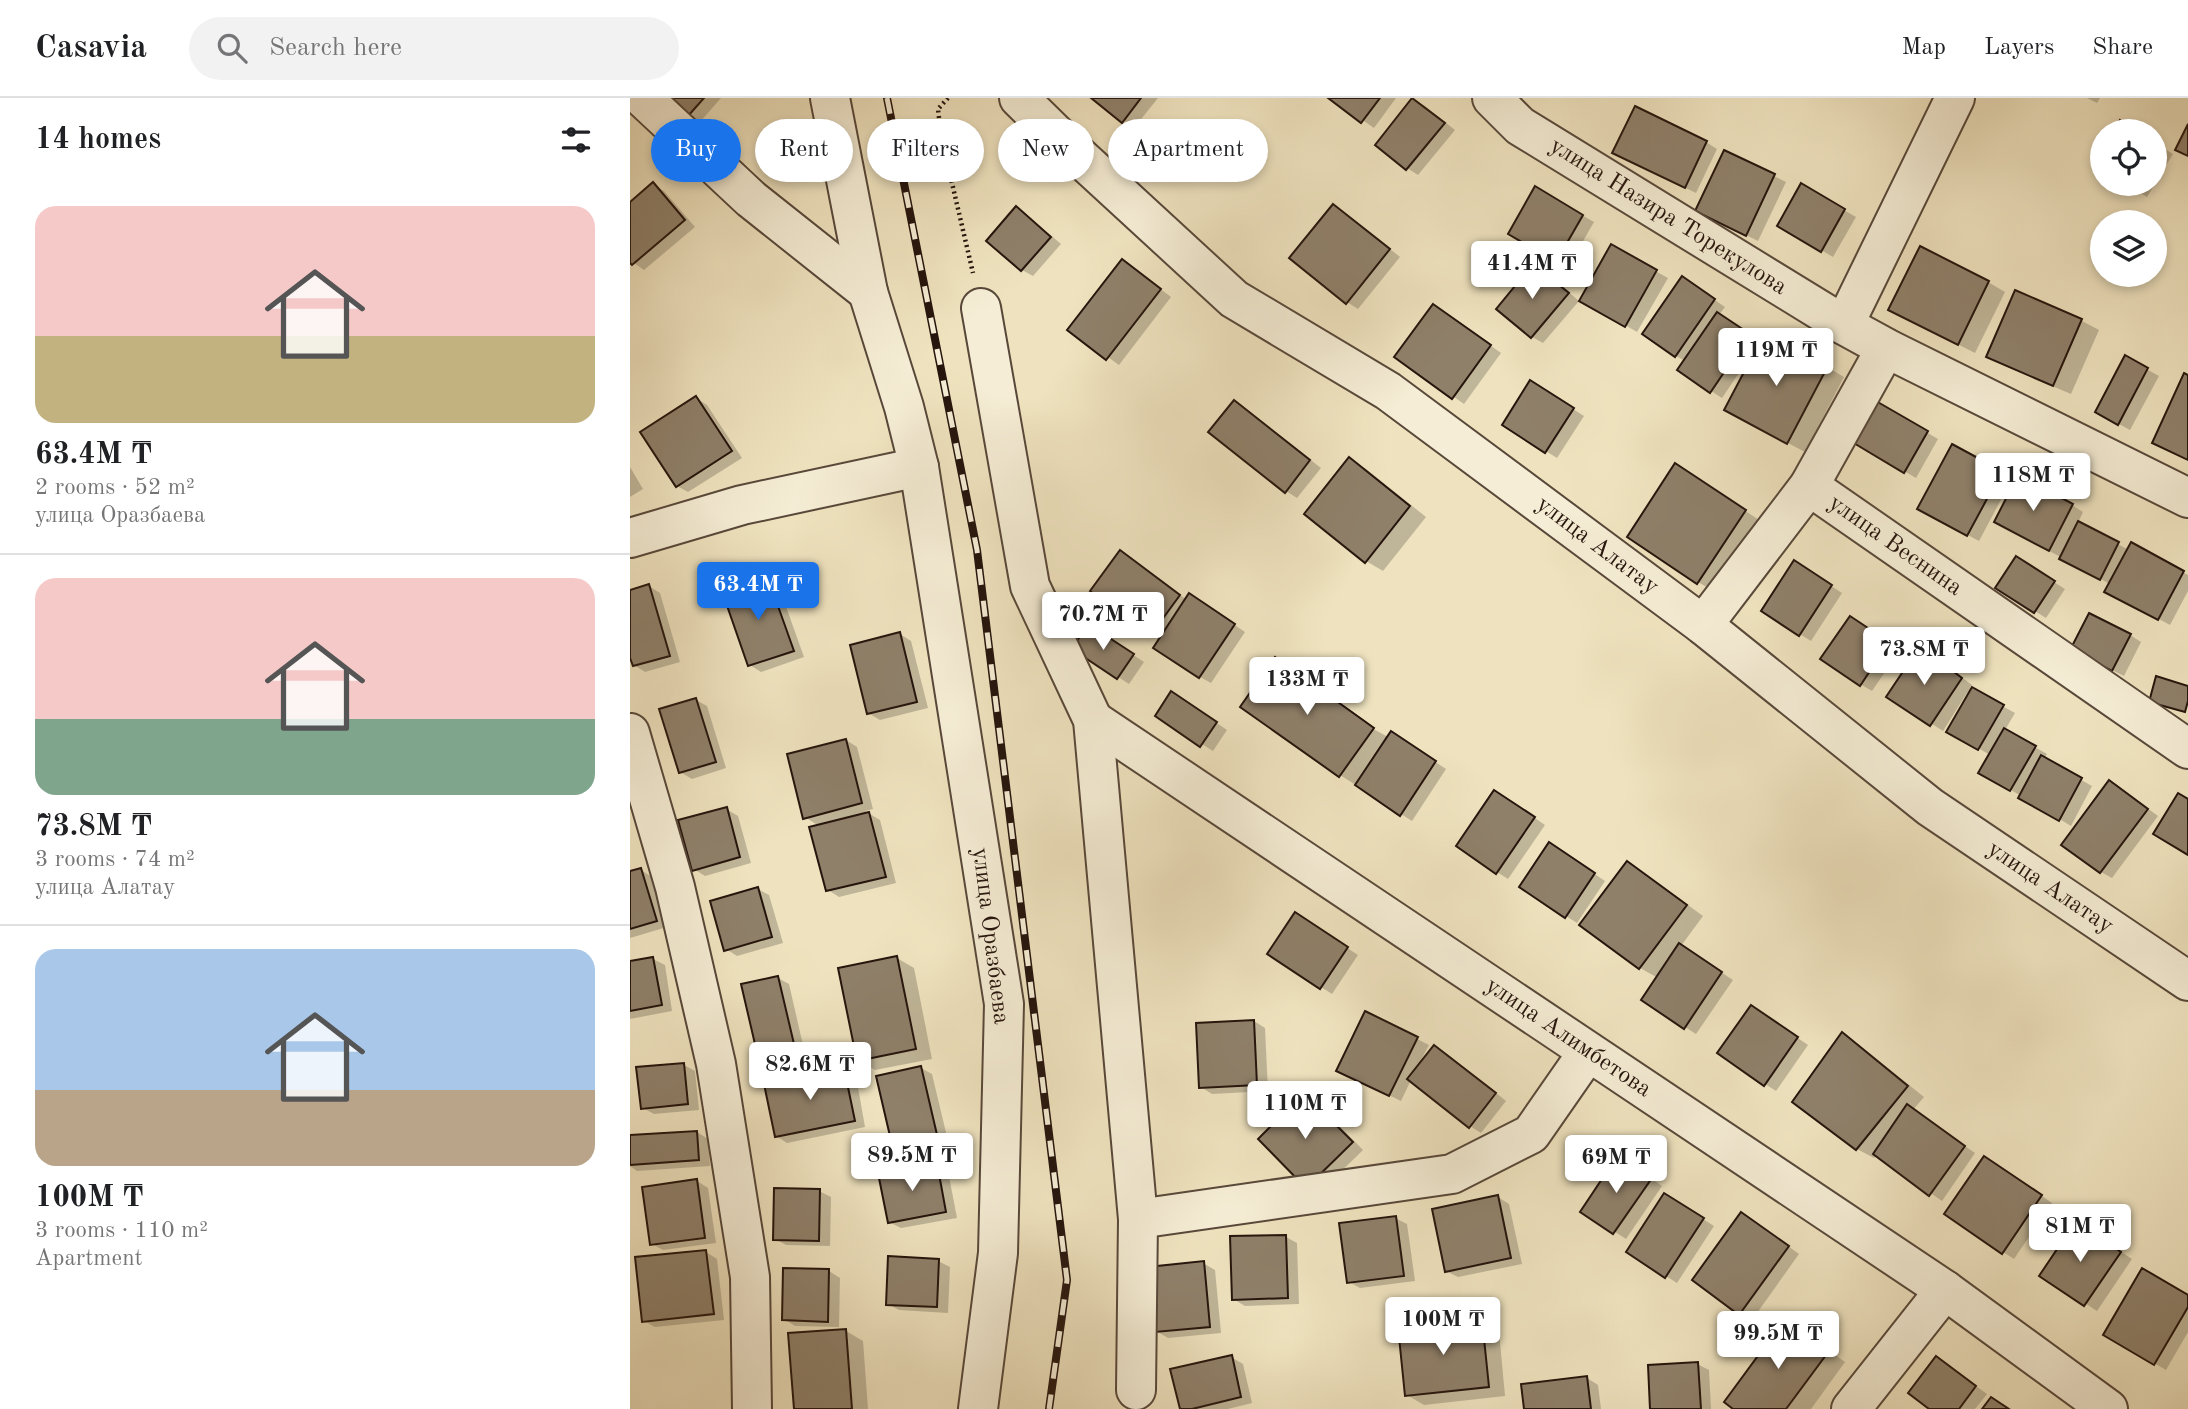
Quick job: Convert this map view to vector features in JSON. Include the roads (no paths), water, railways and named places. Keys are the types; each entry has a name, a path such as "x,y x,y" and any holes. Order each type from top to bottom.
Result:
{"street":[{"path":"643,98 751,199 868,292"},
{"name":"улица Оразбаева","path":"830,98 868,292 904,407 919,467 1004,1004 998,1254 978,1409"},
{"name":"улица Алатау","path":"1019,98 1234,299 1388,391 1703,625 1930,807 2188,981"},
{"name":"улица Назира Торекулова","path":"1492,98 1520,126 1844,325 2188,498"},
{"path":"1844,325 1955,98"},
{"path":"981,308 1030,586 1093,720 1138,1219 1136,1390"},
{"path":"1703,625 1809,486 1886,348"},
{"path":"630,538 742,505 919,467"},
{"name":"улица Веснина","path":"1809,486 2188,749"},
{"name":"улица Алимбетова","path":"1093,720 1945,1290 2108,1409"},
{"path":"630,733 675,887 716,1064 750,1277 752,1409"},
{"path":"1138,1219 1452,1174 1531,1134 1588,1052"},
{"path":"1851,1409 1945,1290"}],"railway":[{"path":"887,98 977,550 1067,1280 1049,1409"}]}
